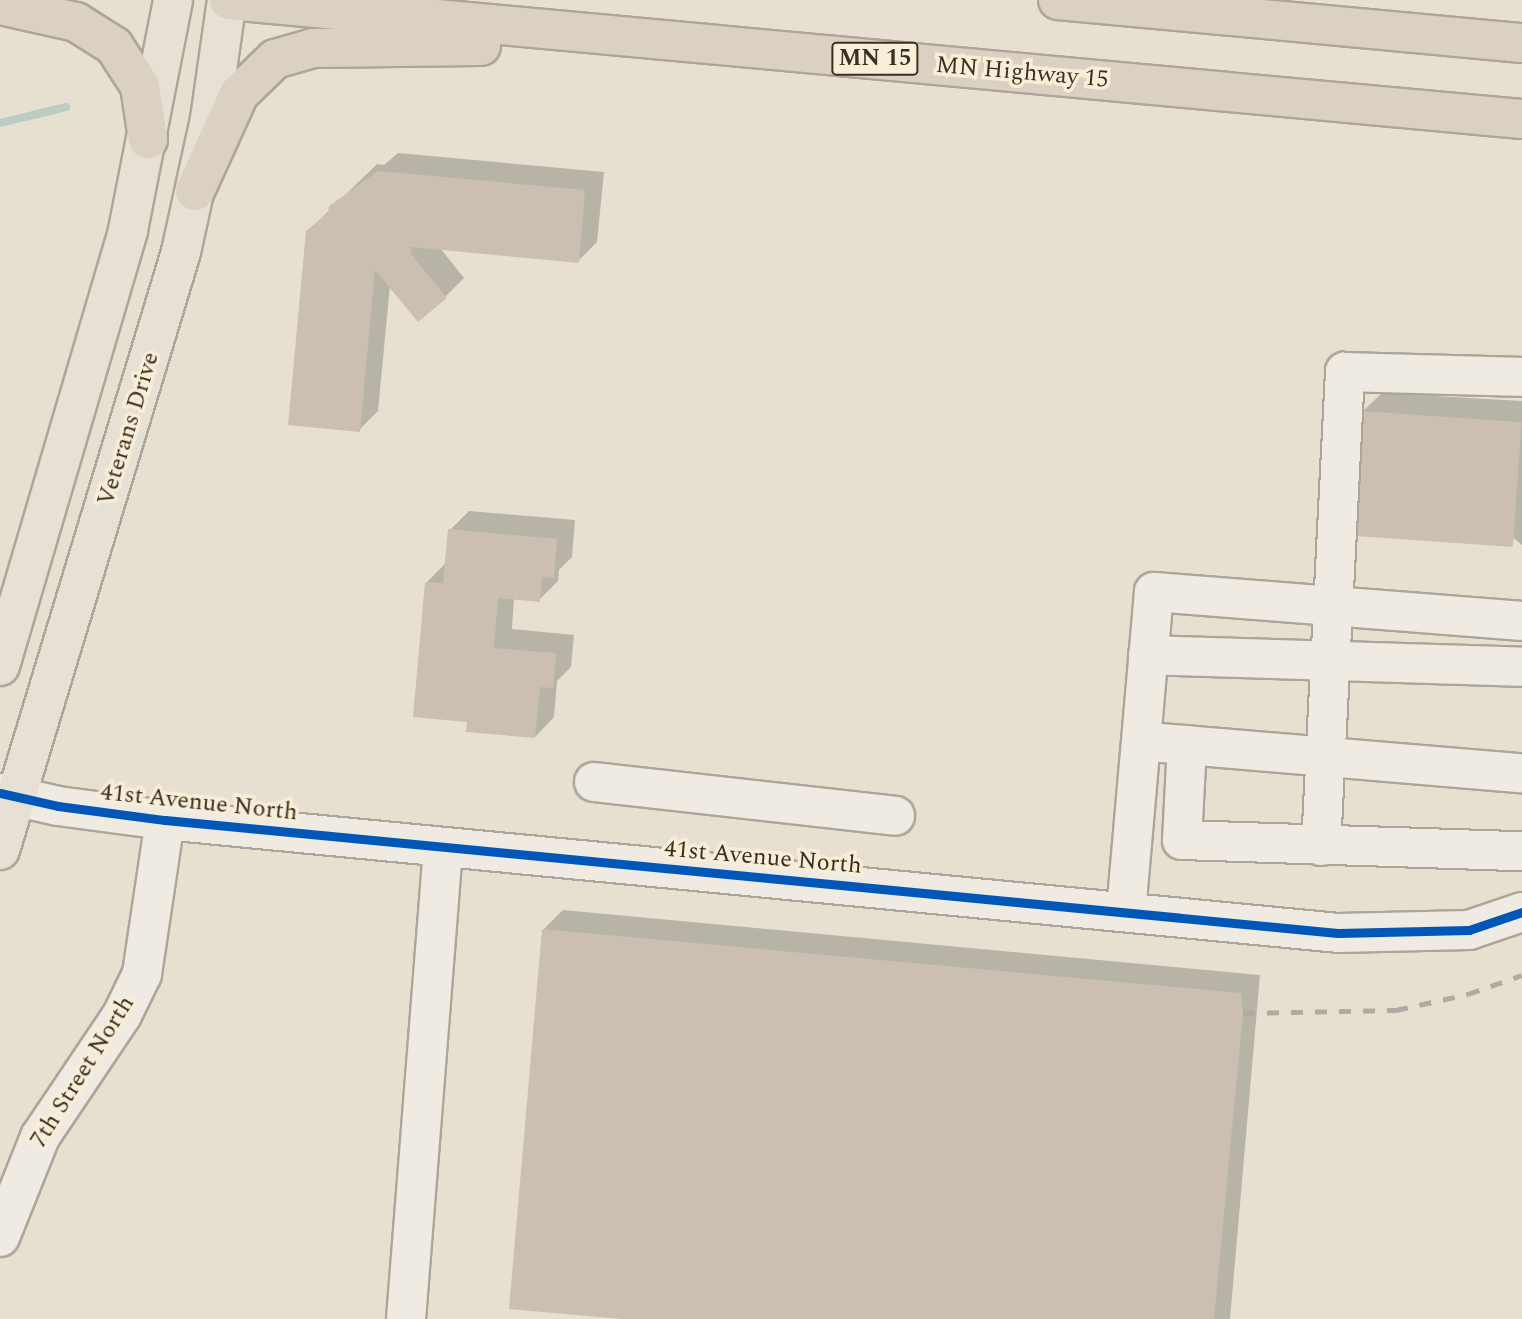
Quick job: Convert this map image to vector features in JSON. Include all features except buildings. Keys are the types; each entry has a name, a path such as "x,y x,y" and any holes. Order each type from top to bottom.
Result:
{"highway":[{"name":"MN Highway 15","path":"228,0 1522,119"},
{"path":"1058,0 1522,43"},
{"path":"0,5 76,22 114,46 140,86 148,139"},
{"path":"195,191 239,94 262,68 293,52 344,46 724,46"}],"main road":[{"path":"0,666 106,312 148,139 173,0"},
{"name":"Veterans Drive","path":"0,850 8,795 150,365 195,191 228,0"}],"street":[{"path":"1321,846 1345,372 1522,377"},
{"path":"1126,912 1154,592 1522,621"},
{"path":"1148,655 1522,667"},
{"path":"1142,741 1522,773"},
{"path":"1187,745 1182,840 1522,851"},
{"path":"594,782 895,816"},
{"name":"41st Avenue North","path":"8,795 165,820 1338,933 1469,930 1522,912"},
{"name":"7th Street North","path":"0,1237 40,1137 122,1015 142,974 165,820"},
{"path":"406,1319 443,846"}],"waterway":[{"path":"0,123 66,107"}],"railway":[{"path":"1243,1013 1396,1010 1468,994 1522,975"}],"cycle path":[{"path":"0,793 58,806 165,820 1338,933 1469,930 1522,912"}]}
